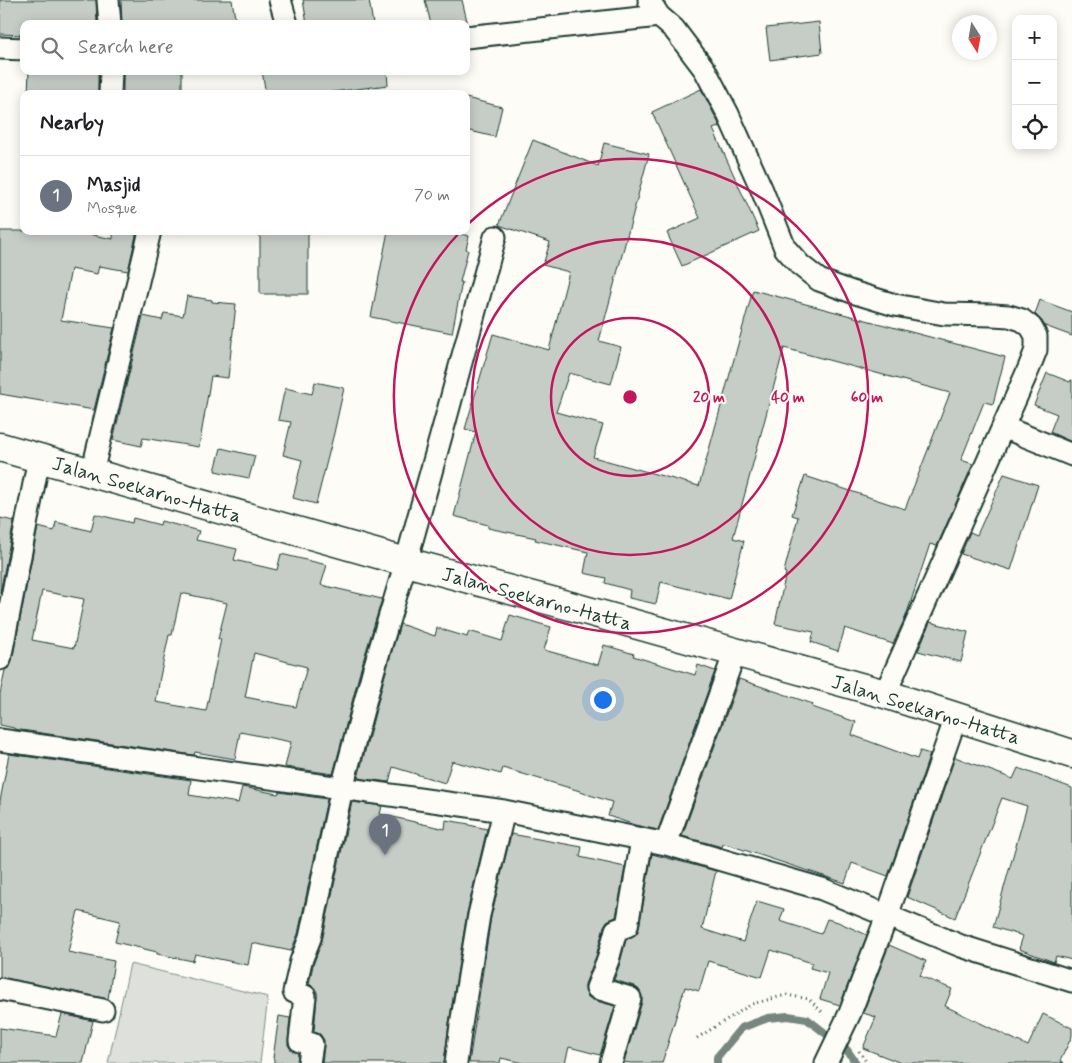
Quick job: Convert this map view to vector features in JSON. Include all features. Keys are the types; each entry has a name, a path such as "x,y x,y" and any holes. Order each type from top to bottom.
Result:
{"highway":[{"name":"Jalan Soekarno-Hatta","path":"0,447 406,562 885,694 1072,754"}],"street":[{"path":"108,0 110,20"},
{"path":"280,0 286,20"},
{"path":"470,36 654,8 674,29 704,70 728,114 762,190 785,248 800,265 820,280 895,305 944,314 1009,316 1022,320 1031,327 1036,336 1036,350 1029,368 885,694"},
{"path":"0,48 20,49"},
{"path":"110,90 111,75"},
{"path":"92,473 149,235"},
{"path":"309,1063 312,1044 300,1041 305,996 294,992 310,938 342,788 495,237"},
{"path":"1003,427 1072,455"},
{"path":"0,659 39,458"},
{"path":"666,844 735,652"},
{"path":"826,1063 850,1013 887,916 956,717"},
{"path":"0,740 504,811 666,844 822,889 961,946 1072,981"},
{"path":"456,1063 479,915 504,811"},
{"path":"610,1063 630,998 598,988 616,930 627,926 642,840"},
{"path":"0,989 103,1010"}],"path":[{"path":"697,1038 752,1004 786,995 810,1000 854,1045 867,1063"}],"shaded area":[{"path":"130,964 268,997 260,1063 108,1063"}],"building":[{"path":"0,0 96,0 97,20 20,20 20,35 0,34"},
{"path":"121,0 232,0 235,20 122,20"},
{"path":"303,0 369,0 372,20 306,20"},
{"path":"425,0 462,0 467,20 430,20"},
{"path":"819,22 822,53 770,60 766,28"},
{"path":"29,75 98,75 98,90 28,90"},
{"path":"123,75 182,75 182,90 123,90"},
{"path":"263,75 387,75 388,85 349,90 265,90"},
{"path":"701,89 720,126 713,129 759,231 682,266 667,233 700,218 652,112"},
{"path":"470,99 502,107 495,137 470,131"},
{"path":"533,140 598,166 604,143 649,154 599,341 621,347 611,384 569,373 556,412 603,425 593,457 699,486 753,290 1005,357 993,404 984,402 961,460 973,464 937,546 930,544 906,616 893,644 845,628 838,651 811,642 814,632 775,624 786,573 784,572 798,517 792,515 805,476 905,509 950,393 784,348 733,538 744,541 729,599 661,582 656,604 629,598 630,590 605,583 606,578 584,573 588,552 488,528 488,525 454,516 476,432 465,429 493,334 549,350 569,272 543,265 550,242 499,225"},
{"path":"0,231 20,231 20,235 94,235 113,239 113,235 136,235 128,271 99,266 97,274 71,269 61,320 114,328 94,410 0,394"},
{"path":"260,235 308,235 308,294 260,294"},
{"path":"387,235 469,236 452,333 371,317"},
{"path":"187,296 212,300 212,302 236,304 228,378 211,376 199,447 143,438 141,446 113,440 143,316 162,320 164,313 183,316"},
{"path":"1040,300 1072,312 1072,336 1045,326 1035,314"},
{"path":"1047,373 1070,382 1072,380 1072,442 1050,432 1057,414 1034,405"},
{"path":"315,382 344,388 316,504 293,498 302,460 283,455 291,422 278,420 285,388 312,394"},
{"path":"221,448 255,456 249,478 215,471"},
{"path":"1004,474 1038,485 1011,570 961,554 970,532 977,535"},
{"path":"95,514 132,523 133,518 160,525 161,521 199,531 196,540 237,549 234,560 277,570 281,554 327,565 321,585 382,599 361,668 333,774 285,767 291,742 240,732 235,759 195,752 194,755 14,729 0,725 0,694 5,670 10,667 12,661 38,527 54,531 56,522 91,531","holes":["42,591 84,599 74,648 32,640","181,593 227,603 218,639 221,639 206,711 156,702 169,635 172,635","254,653 307,667 296,707 245,697"]},
{"path":"0,518 14,521 0,593"},
{"path":"510,615 551,627 544,650 598,665 604,645 695,675 698,665 715,671 658,830 608,816 612,802 503,768 501,774 452,761 445,783 393,767 389,782 358,778 400,624 435,636 437,628 467,637 469,631 502,641"},
{"path":"930,622 968,632 961,662 918,651"},
{"path":"739,679 813,704 812,707 856,722 852,735 917,759 920,751 930,754 888,876 852,863 845,883 729,845 723,844 722,847 682,836"},
{"path":"9,754 191,780 189,795 238,803 242,787 278,794 279,792 327,799 298,934 291,951 252,943 248,965 195,954 193,961 157,954 157,952 115,942 120,921 78,911 68,952 114,961 108,999 0,977 0,801"},
{"path":"955,757 1013,779 1018,768 1072,788 1072,960 1056,956 1054,962 1019,949 1023,936 993,927 1027,806 1002,798 955,918 907,897"},
{"path":"352,802 382,806 380,814 445,829 446,820 487,829 467,913 444,1063 322,1063 324,1040 320,1034 314,1032 317,992 309,984 313,965 322,941"},
{"path":"511,834 582,847 580,857 625,867 616,917 607,921 604,926 596,956 585,984 585,991 588,997 615,1006 600,1055 569,1047 565,1063 524,1063 501,1058 500,1063 469,1063 491,917"},
{"path":"652,854 716,871 702,929 743,942 757,901 784,909 780,921 821,934 827,919 867,935 840,1005 820,999 828,973 810,968 812,963 771,950 762,977 708,961 699,991 685,987 662,1063 624,1062 642,1002 642,996 634,986 614,980 626,940 636,934 639,928"},
{"path":"889,945 926,961 920,976 952,989 945,1006 1028,1046 1043,1014 1072,1028 1072,1036 1060,1061 1064,1063 901,1063 863,1048 876,1017 863,1013"},
{"path":"62,1014 93,1021 83,1063 0,1063 0,1028 56,1036"},
{"path":"279,1016 290,1018 288,1045 292,1051 298,1053 297,1063 274,1063 273,1058"}],"waterway":[{"path":"717,1063 717,1057 741,1028 768,1018 788,1016 807,1019 847,1050 856,1063"}],"place":[{"name":"Masjid","path":"385,855"}]}
